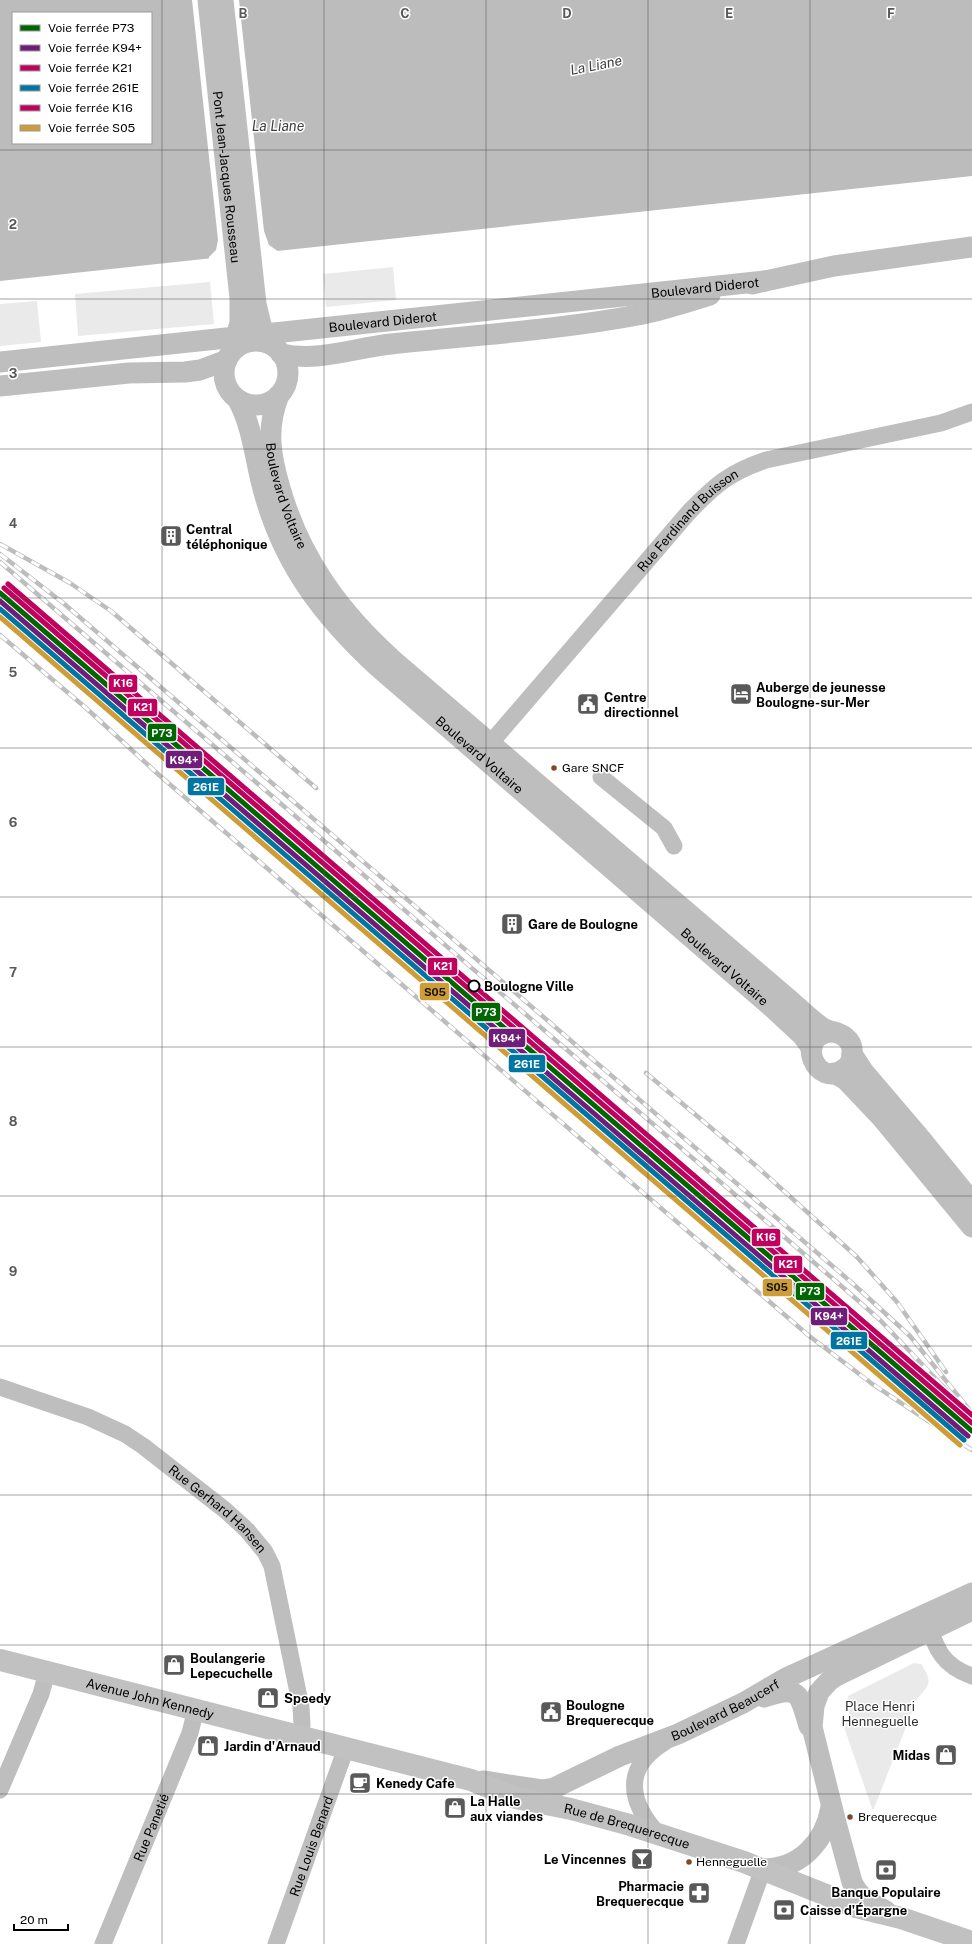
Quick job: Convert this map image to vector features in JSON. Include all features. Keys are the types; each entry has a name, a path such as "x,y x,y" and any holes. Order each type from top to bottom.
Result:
{"main road":[{"name":"Avenue John Kennedy","path":"0,1660 300,1736"},
{"name":"Rue de Brequerecque","path":"300,1736 471,1780 516,1798 593,1814 763,1869 856,1907 901,1918 972,1942"}],"street":[{"name":"Pont Jean-Jacques Rousseau","path":"208,0 241,313 239,328 229,357"},
{"name":"Pont Jean-Jacques Rousseau","path":"223,0 256,304 261,325 276,349"},
{"name":"Boulevard Diderot","path":"276,349 308,358 376,346 622,318 659,310 765,281 834,266 972,247"},
{"name":"Boulevard Diderot","path":"0,362 765,281"},
{"path":"0,386 129,373 162,374 200,370 229,357 240,345 249,342 258,342 276,349 288,372 282,390 269,402 258,405 246,404 233,395 202,381 162,374"},
{"name":"Boulevard Diderot","path":"282,390 308,369 340,353"},
{"path":"229,357 224,375 233,395"},
{"name":"Boulevard Voltaire","path":"282,390 270,426 270,442 274,466 292,524 314,570 337,602 366,635 486,749 798,1031 812,1048 812,1058 817,1067 825,1072 834,1073 846,1080 882,1118 972,1227"},
{"name":"Boulevard Voltaire","path":"233,395 249,425 263,489 278,532 295,569 332,622 356,647 486,749 813,1021 847,1039 852,1047 852,1054 863,1072 921,1138 972,1202"},
{"name":"Rue Ferdinand Buisson","path":"486,749 690,512 711,490 726,478 747,466 766,460 941,423 972,412"},
{"path":"601,776 664,828 674,846"},
{"path":"812,1048 818,1037 832,1032"},
{"path":"834,1073 841,1071 846,1067 852,1054"},
{"name":"Rue Gerhard Hansen","path":"0,1387 88,1417 125,1434 143,1446 225,1510 253,1537 265,1552 274,1575 301,1707 302,1725 300,1736"},
{"name":"Boulevard Beaucerf","path":"816,1745 812,1727 814,1706 820,1692 829,1681 928,1623 972,1593"},
{"name":"Boulevard Beaucerf","path":"471,1780 513,1784 538,1790 550,1790 620,1756 678,1734 744,1704 786,1678 928,1623 972,1610"},
{"path":"928,1623 939,1653 946,1662 956,1669 972,1676"},
{"path":"0,1790 41,1694 47,1672"},
{"path":"744,1704 780,1692 788,1691 795,1693 800,1697 816,1745 844,1858 855,1888 864,1899 901,1918"},
{"name":"Rue Panetié","path":"103,1944 190,1733 196,1709"},
{"path":"658,1834 645,1819 638,1805 635,1791 635,1778 640,1766 649,1754 678,1734"},
{"name":"Rue Louis Benard","path":"276,1944 346,1748"},
{"path":"736,1944 763,1869 788,1865 807,1853 824,1831 831,1807"}],"green space":[{"path":"393,267 396,300 326,307 323,274"},
{"path":"210,282 214,324 78,336 75,294"},
{"path":"37,301 41,342 0,346 0,304"},
{"name":"Place Henri Henneguelle","path":"914,1663 921,1664 927,1675 928,1683 925,1690 917,1699 873,1811 844,1727 850,1710 848,1696"}],"water":[{"name":"La Liane","path":"0,0 972,0 972,176 0,281"}],"pier":[{"path":"192,0 239,0 264,231 269,245 279,252 279,254 209,261 209,257 216,250 218,240"}],"railway":[{"path":"0,544 70,583 111,611 316,788"},
{"path":"0,554 62,602 851,1282 910,1336 972,1413"},
{"path":"0,562 846,1290 880,1320 954,1398"},
{"path":"0,635 86,708 159,775 808,1335 871,1383 972,1450"},
{"path":"646,1073 754,1164 857,1257 897,1302 946,1372"}],"rail line":[{"name":"K16","path":"8,584 972,1415"},
{"name":"K21","path":"4,588 972,1423"},
{"name":"P73","path":"0,593 972,1431"},
{"name":"K94+","path":"0,601 968,1436"},
{"name":"261E","path":"0,609 964,1440"},
{"name":"S05","path":"0,617 960,1445"}],"place":[{"name":"Central téléphonique","path":"171,536"},
{"name":"Auberge de jeunesse Boulogne-sur-Mer","path":"741,694"},
{"name":"Centre directionnel","path":"588,704"},
{"name":"Gare SNCF","path":"554,768"},
{"name":"Gare de Boulogne","path":"512,924"},
{"name":"Boulogne Ville","path":"474,986"},
{"name":"Boulangerie Lepecuchelle","path":"174,1665"},
{"name":"Speedy","path":"268,1698"},
{"name":"Boulogne Brequerecque","path":"551,1712"},
{"name":"Jardin d'Arnaud","path":"208,1746"},
{"name":"Midas","path":"946,1755"},
{"name":"Kenedy Cafe","path":"360,1783"},
{"name":"La Halle aux viandes","path":"455,1808"},
{"name":"Brequerecque","path":"850,1817"},
{"name":"Le Vincennes","path":"642,1859"},
{"name":"Henneguelle","path":"689,1862"},
{"name":"Banque Populaire","path":"886,1870"},
{"name":"Pharmacie Brequerecque","path":"699,1893"},
{"name":"Caisse d'Épargne","path":"784,1910"}]}
